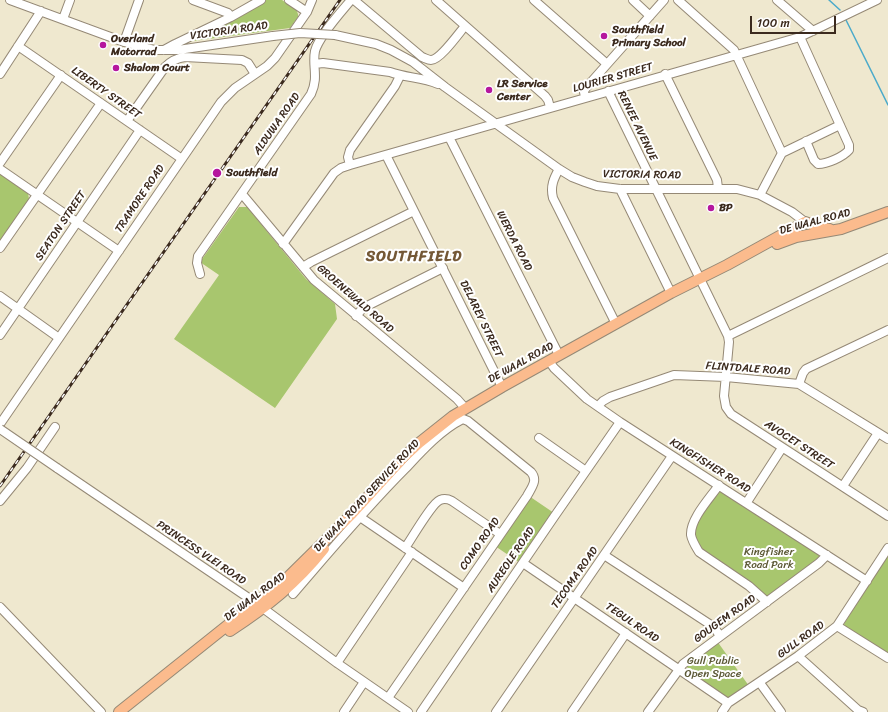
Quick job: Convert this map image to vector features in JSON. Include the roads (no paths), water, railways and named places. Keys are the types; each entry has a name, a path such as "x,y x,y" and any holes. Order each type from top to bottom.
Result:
{"main road":[{"name":"DE WAAL ROAD","path":"727,265 800,236 836,230 888,212"},
{"name":"DE WAAL ROAD","path":"119,712 175,668 190,659 259,606 288,577 356,515 419,442 466,408 671,293 727,265 806,222"},
{"name":"VICTORIA ROAD","path":"806,222 822,228 836,230"},
{"path":"800,236 806,222"}],"street":[{"name":"VICTORIA ROAD","path":"10,0 146,49 164,51 178,50 300,33 335,35 365,41 391,50 413,62 445,87 560,169 585,182 597,186 620,189 718,188 744,190 760,196 792,212 806,222"},
{"path":"63,19 70,0"},
{"path":"124,42 139,0"},
{"path":"193,0 228,13 231,17"},
{"path":"164,51 174,44 231,17 261,0"},
{"path":"289,0 307,12"},
{"name":"TRAMORE ROAD","path":"0,424 225,98 235,88 267,66 275,58 307,12 312,0"},
{"path":"352,0 422,56 431,60 441,54 466,26"},
{"name":"ALDUWA ROAD","path":"200,274 197,263 198,256 311,94 316,77 315,50 319,42 352,0"},
{"path":"436,0 545,96 550,107"},
{"path":"534,0 607,64"},
{"path":"632,0 650,16"},
{"path":"585,97 585,89 664,0"},
{"path":"678,0 731,46 782,153"},
{"path":"777,0 813,31"},
{"name":"LOURIER STREET","path":"283,244 334,173 341,168 665,74 800,37 875,0"},
{"path":"1,70 41,11"},
{"path":"800,37 849,145 849,150 845,154 823,164 818,164 814,160 806,141"},
{"name":"LIBERTY STREET","path":"18,46 182,159"},
{"path":"127,121 167,65 177,58 186,57 242,60 248,63 255,74"},
{"name":"VICTORIA ROAD","path":"315,64 382,71 400,76 414,76 428,79 445,87"},
{"path":"665,74 717,180 718,188"},
{"path":"0,163 61,75"},
{"path":"350,165 348,157 350,150 395,86 400,76"},
{"name":"RENEE AVENUE","path":"608,91 728,336"},
{"path":"0,248 101,103"},
{"path":"760,196 782,153 840,126"},
{"name":"SEATON STREET","path":"0,335 140,130"},
{"name":"WERDA ROAD","path":"449,137 559,355"},
{"name":"DELAREY STREET","path":"386,154 502,387"},
{"path":"0,169 119,251"},
{"path":"560,169 552,183 553,198 616,324"},
{"path":"620,189 671,293"},
{"name":"GROENEWALD ROAD","path":"242,194 314,280 443,387 466,408"},
{"path":"303,267 414,211"},
{"path":"728,336 888,258"},
{"path":"356,316 364,308 443,268"},
{"path":"0,296 59,338"},
{"path":"799,384 806,369 888,330"},
{"name":"AVOCET STREET","path":"728,336 729,342 724,396 726,407 731,414 888,516"},
{"name":"KINGFISHER ROAD","path":"549,361 554,368 587,399 620,422 747,502 867,581"},
{"name":"FLINTDALE ROAD","path":"598,406 603,401 610,398 674,375 799,384 888,439"},
{"name":"DE WAAL ROAD SERVICE ROAD","path":"293,594 356,515 423,450 449,428 463,419"},
{"name":"COMO ROAD","path":"388,698 532,486 534,479 533,475 525,467 468,421 463,419"},
{"name":"AUREOLE ROAD","path":"421,712 620,422"},
{"path":"0,501 27,468 55,427"},
{"name":"PRINCESS VLEI ROAD","path":"0,429 259,606 337,663 408,712"},
{"path":"843,486 878,433"},
{"path":"539,438 586,470"},
{"path":"747,502 782,448"},
{"name":"TECOMA ROAD","path":"496,712 672,456"},
{"path":"719,485 694,520 691,535 694,544 700,552 749,586 767,602"},
{"path":"337,663 409,550 435,504 443,499 452,501 500,534"},
{"path":"356,515 464,588"},
{"name":"GULL ROAD","path":"722,712 728,703 798,656 837,626 888,548"},
{"path":"604,555 714,627 720,636"},
{"name":"GOUGEM ROAD","path":"648,712 678,668 819,564 827,555"},
{"name":"TEGUL ROAD","path":"523,563 728,703"},
{"path":"0,607 101,712"},
{"path":"837,626 888,658"},
{"path":"572,712 626,633"},
{"path":"798,656 862,712"},
{"path":"344,712 364,682"},
{"path":"760,682 781,712"}],"waterway":[{"path":"829,0 840,10"},
{"path":"846,20 888,105"}],"railway":[{"path":"0,486 340,0"}],"place":[{"name":"Southfield Primary School","path":"604,36"},
{"name":"Overland Motorrad","path":"103,45"},
{"name":"Shalom Court","path":"116,68"},
{"name":"LR Service Center","path":"489,90"},
{"name":"Southfield","path":"217,173"},
{"name":"BP","path":"711,208"}],"district":[{"name":"SOUTHFIELD","path":"414,257"}],"park label":[{"name":"Kingfisher Road Park","path":"769,558"},
{"name":"Gull Public Open Space","path":"713,667"}]}
